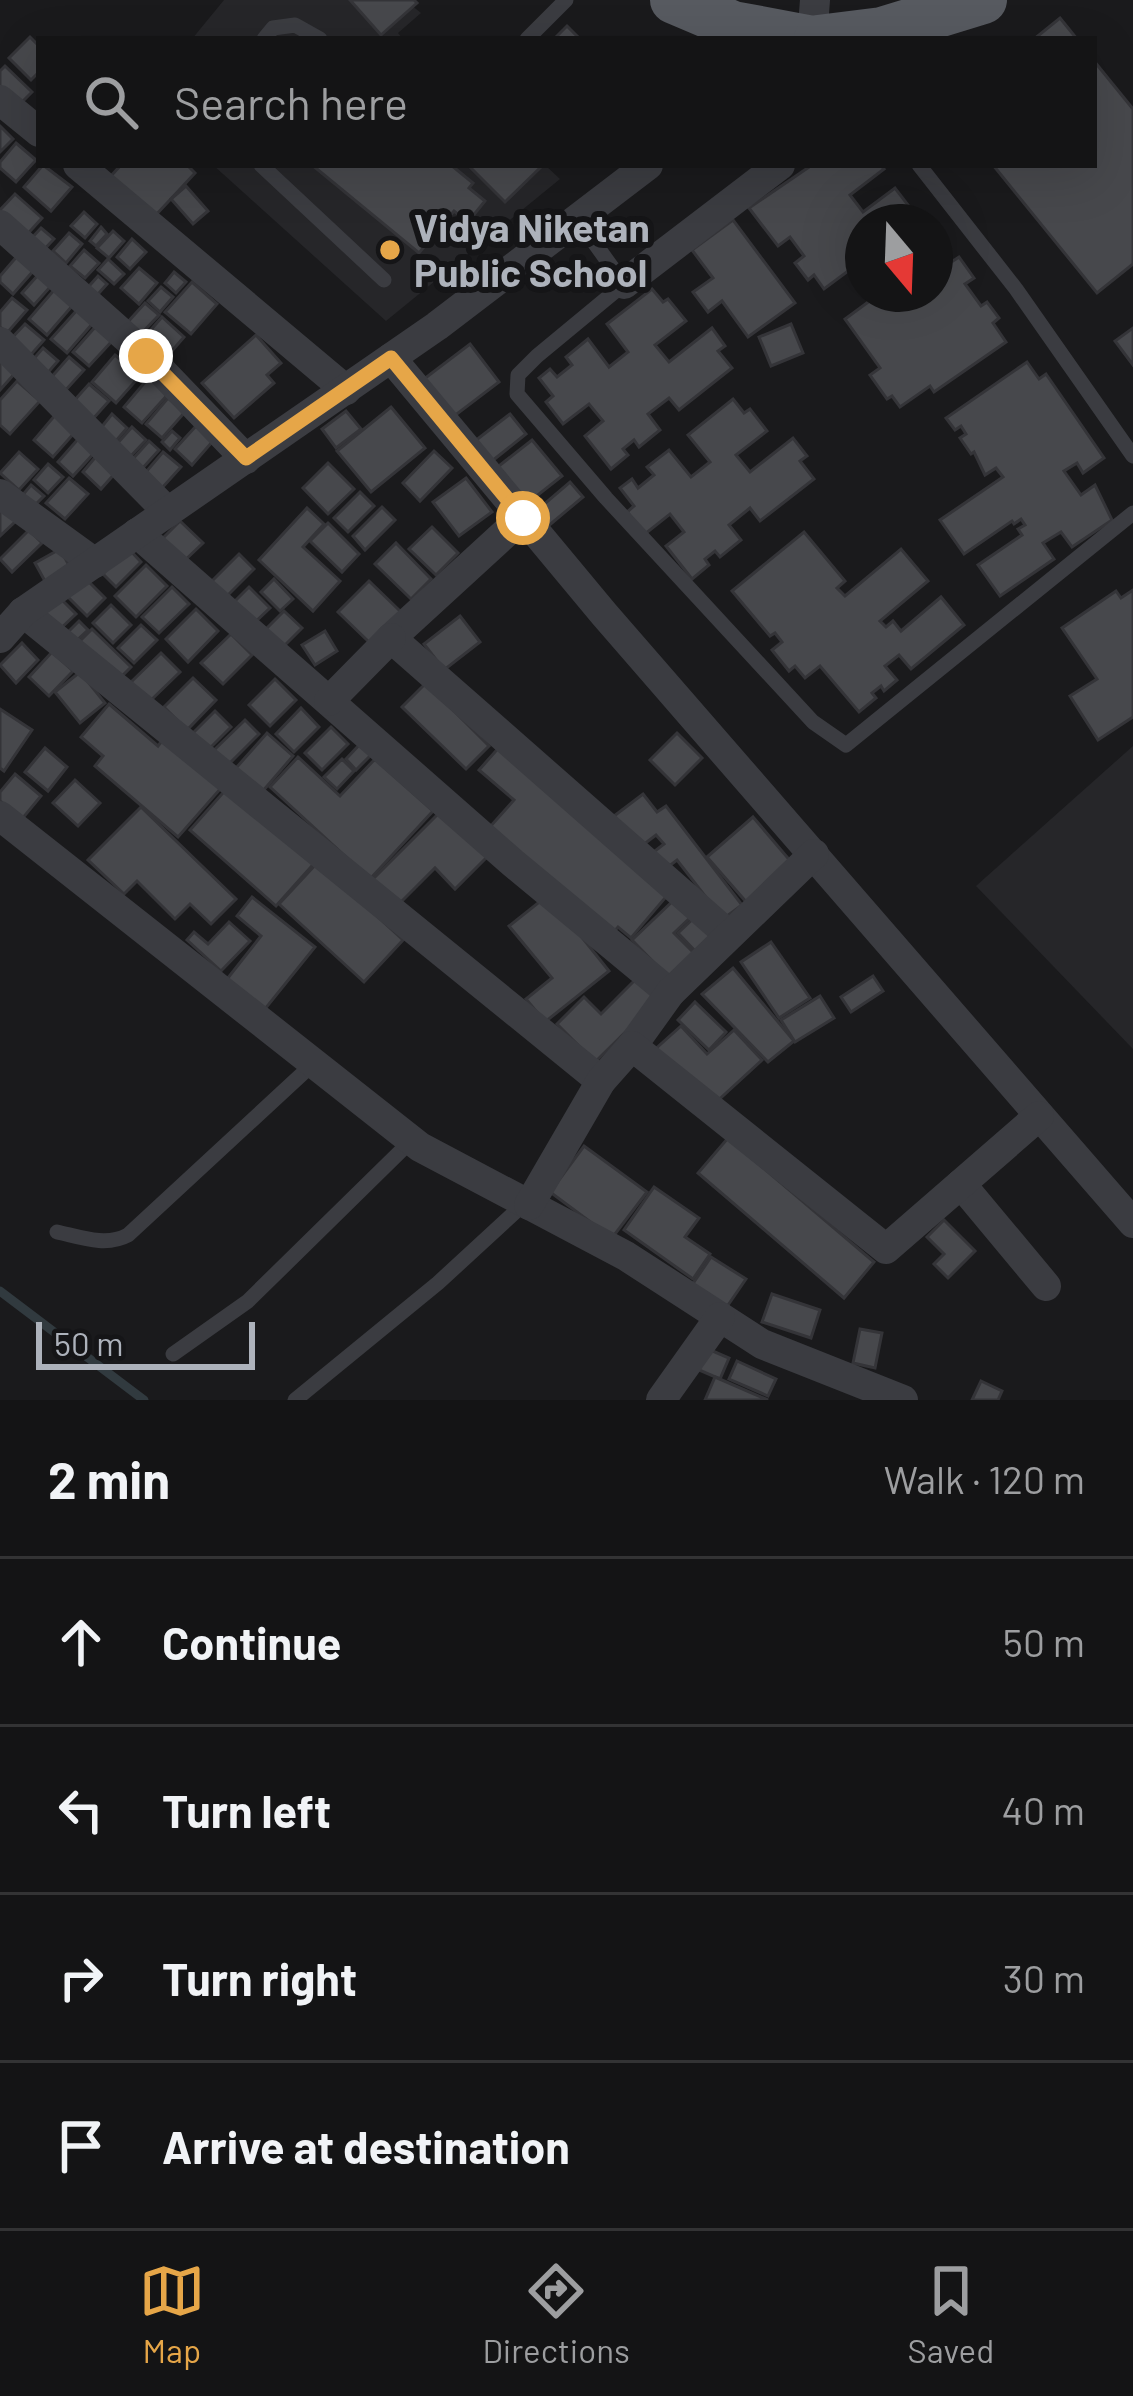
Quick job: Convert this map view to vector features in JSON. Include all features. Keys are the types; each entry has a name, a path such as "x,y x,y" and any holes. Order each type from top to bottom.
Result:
{"main road":[{"path":"674,0 733,25 814,36"},
{"path":"847,36 882,32 982,0"}],"street":[{"path":"815,0 828,36"},
{"path":"0,100 36,130"},
{"path":"82,168 346,389"},
{"path":"0,638 23,612 391,358 644,168"},
{"path":"624,284 776,168"},
{"path":"0,225 146,356 246,458"},
{"path":"0,341 167,512"},
{"path":"391,358 523,518 1133,1223"},
{"path":"0,494 94,563"},
{"path":"329,701 523,518"},
{"path":"137,533 670,993"},
{"path":"23,612 601,1081"},
{"path":"392,638 729,935"},
{"path":"2,820 412,1141 626,1256 762,1344 902,1400"},
{"path":"527,1204 601,1081 670,993 814,854"},
{"path":"632,1046 886,1249 1039,1116"},
{"path":"961,1184 1046,1286"},
{"path":"661,1400 720,1317"}],"lane":[{"path":"530,36 566,0"},
{"path":"266,36 273,28 295,26 314,36"},
{"path":"264,168 384,280"},
{"path":"921,168 1016,289 1133,456"},
{"path":"578,220 624,284 518,375 517,394 606,498 813,722 846,745 1133,513"},
{"path":"56,1232 100,1241 128,1235 314,1063"},
{"path":"173,1354 248,1300 412,1141"},
{"path":"295,1400 527,1204"}],"shaded area":[{"path":"224,0 405,0 421,13 398,33 400,36 194,36"},
{"name":"Vidya Niketan Public School","path":"216,168 548,168 560,179 386,321"},
{"path":"1133,746 1133,1049 976,886"}],"building":[{"path":"350,0 414,0 417,3 381,35"},
{"path":"1060,18 1075,36 1038,36"},
{"path":"567,26 577,36 557,36"},
{"path":"30,37 36,43 36,75 31,80 9,58"},
{"path":"1097,65 1133,109 1133,264 1097,293 995,168 1097,168"},
{"path":"5,66 32,92 16,108 0,92 0,71"},
{"path":"0,126 13,139 0,152"},
{"path":"16,143 36,160 16,182 0,168 0,162"},
{"path":"40,168 47,168 72,187 51,211 24,187"},
{"path":"118,168 190,168 195,173 154,217 110,177"},
{"path":"316,168 455,168 473,183 469,188 485,201 468,222 454,211 419,253"},
{"path":"471,168 540,168 505,202"},
{"path":"808,168 884,169 850,195 857,204 845,204 845,273 824,289 814,275 808,280 795,263 804,256 790,237 778,246 749,208"},
{"path":"186,186 208,211 193,224 171,199"},
{"path":"895,188 907,204 874,204"},
{"path":"15,194 42,218 23,239 0,219 0,210"},
{"path":"84,212 97,224 85,238 71,226"},
{"path":"733,220 795,303 748,337 722,301 708,312 693,292 713,278 692,250"},
{"path":"101,227 107,234 96,246 90,241"},
{"path":"41,228 54,239 39,255 26,244"},
{"path":"113,231 124,241 109,258 97,248"},
{"path":"69,233 82,244 66,263 53,251"},
{"path":"132,239 146,252 130,269 117,257"},
{"path":"84,250 99,263 85,278 70,266"},
{"path":"19,254 35,269 13,294 0,276"},
{"path":"959,257 974,278 965,284 981,306 987,302 999,318 993,323 1006,342 934,392 930,386 900,407 892,396 887,399 870,375 880,368 845,319 855,312 953,312 953,261"},
{"path":"108,259 124,274 114,284 98,270"},
{"path":"139,268 157,283 139,304 121,288"},
{"path":"174,272 186,282 176,293 165,283"},
{"path":"38,275 51,286 34,305 22,293"},
{"path":"98,276 107,284 91,302 82,294"},
{"path":"192,282 217,304 191,334 165,312"},
{"path":"161,287 173,297 160,312 148,301"},
{"path":"55,289 73,305 47,335 29,319"},
{"path":"652,289 663,302 668,299 686,321 655,345 669,362 712,328 725,346 718,351 732,368 679,410 669,398 648,414 660,430 639,447 634,440 623,449 628,455 611,469 585,436 603,421 589,404 563,424 546,402 553,396 539,378 550,369 557,377 572,365 566,357 588,339 609,367 628,352 607,324"},
{"path":"12,298 27,310 7,333 0,327 0,312"},
{"path":"145,303 159,315 139,336 126,324"},
{"path":"78,309 93,323 67,353 51,339"},
{"path":"162,317 184,337 164,360 142,340"},
{"path":"25,324 44,340 28,358 9,341"},
{"path":"791,324 803,353 771,366 759,337"},
{"path":"97,325 113,340 89,366 73,352"},
{"path":"1133,328 1133,365 1115,341"},
{"path":"256,335 281,363 267,375 274,383 234,418 202,383"},
{"path":"470,344 499,382 449,420 420,382"},
{"path":"43,348 58,361 45,376 30,363"},
{"path":"115,355 140,376 116,403 92,382"},
{"path":"0,356 17,371 0,390"},
{"path":"69,357 84,370 63,393 48,381"},
{"path":"1027,362 1039,379 1046,374 1104,458 1083,473 1077,463 1064,471 1081,495 1095,485 1112,520 1072,547 1061,532 1043,543 1054,559 1000,596 978,565 1022,535 1018,529 1025,525 1021,519 1012,521 964,554 940,520 1003,477 996,468 985,475 974,452 960,438 966,434 961,426 955,430 946,418"},
{"path":"151,375 170,392 142,423 124,407"},
{"path":"17,381 40,401 10,434 0,425 0,400"},
{"path":"89,384 109,401 92,420 72,403"},
{"path":"168,398 185,412 162,438 146,424"},
{"path":"733,399 744,413 750,409 767,431 736,455 750,472 793,438 807,456 800,461 814,479 760,521 750,508 729,525 741,540 720,557 715,551 705,559 709,565 692,579 666,546 684,532 670,514 645,534 627,512 634,506 620,488 632,479 638,488 654,475 647,467 669,450 691,477 710,462 688,435"},
{"path":"391,407 425,448 371,492 337,451"},
{"path":"346,411 361,429 336,448 322,429"},
{"path":"56,414 76,431 53,457 34,440"},
{"path":"112,414 127,428 115,442 100,429"},
{"path":"510,414 526,434 487,465 471,444"},
{"path":"196,426 213,441 192,465 175,449"},
{"path":"132,427 146,440 129,458 115,446"},
{"path":"172,431 180,438 170,450 162,442"},
{"path":"79,438 95,452 73,476 58,462"},
{"path":"532,440 562,476 524,506 495,469"},
{"path":"149,441 159,450 141,470 131,461"},
{"path":"434,451 452,468 420,501 403,483"},
{"path":"19,452 38,469 19,490 0,473"},
{"path":"163,452 181,467 162,488 145,473"},
{"path":"98,454 117,471 101,489 83,472"},
{"path":"328,463 354,489 328,514 303,488"},
{"path":"48,464 63,477 48,493 34,480"},
{"path":"69,478 88,494 65,519 46,503"},
{"path":"466,478 492,512 459,536 433,502"},
{"path":"570,482 583,497 547,527 535,512"},
{"path":"31,485 44,496 32,508 20,498"},
{"path":"360,492 374,506 348,532 334,518"},
{"path":"0,505 16,521 0,536"},
{"path":"382,507 395,520 365,550 353,536"},
{"path":"307,508 324,524 303,547 340,581 313,611 259,560"},
{"path":"180,521 203,543 183,562 161,540"},
{"path":"328,523 359,554 342,572 310,541"},
{"path":"432,527 458,553 436,575 409,549"},
{"path":"29,530 42,543 12,572 0,559"},
{"path":"804,532 845,581 837,588 845,596 901,549 928,581 880,621 886,627 893,621 901,631 941,597 964,625 911,669 899,655 885,666 897,680 884,691 881,686 872,693 876,698 859,712 820,666 805,678 795,666 789,671 772,650 782,642 775,633 770,636 732,591"},
{"path":"396,543 431,579 411,599 375,564"},
{"path":"126,546 141,562 116,587 101,572"},
{"path":"60,549 71,569 46,583 35,563"},
{"path":"239,554 254,569 226,597 211,582"},
{"path":"146,565 167,586 136,617 115,596"},
{"path":"86,579 105,598 87,616 68,597"},
{"path":"274,579 293,599 280,611 261,592"},
{"path":"369,581 401,612 370,643 338,612"},
{"path":"172,587 189,604 159,633 142,617"},
{"path":"249,587 270,608 252,625 231,605"},
{"path":"1133,590 1133,717 1098,740 1070,696 1097,679 1062,628 1116,591 1121,598"},
{"path":"58,596 76,614 59,630 40,613"},
{"path":"111,605 131,625 113,643 93,623"},
{"path":"196,609 218,631 188,662 166,639"},
{"path":"284,611 302,628 283,647 265,630"},
{"path":"460,616 480,642 444,670 424,644"},
{"path":"79,621 88,630 75,642 67,633"},
{"path":"141,625 157,640 134,663 118,648"},
{"path":"92,629 131,667 116,682 78,643"},
{"path":"325,631 337,651 315,665 302,645"},
{"path":"231,634 252,655 223,684 201,663"},
{"path":"22,643 38,660 16,683 0,665"},
{"path":"52,652 73,671 49,696 29,677"},
{"path":"161,653 180,672 148,703 129,684"},
{"path":"80,672 105,703 80,723 55,692"},
{"path":"193,678 216,700 187,730 164,707"},
{"path":"275,679 296,700 270,726 249,705"},
{"path":"426,683 489,746 466,769 402,707"},
{"path":"109,704 158,746 164,738 222,787 178,837 95,766 103,756 81,737"},
{"path":"301,708 319,727 294,752 276,734"},
{"path":"0,709 32,730 4,771 0,768"},
{"path":"215,711 231,727 207,751 191,735"},
{"path":"245,720 259,734 227,766 213,751"},
{"path":"331,727 348,744 322,770 305,753"},
{"path":"267,733 293,756 262,792 236,768"},
{"path":"677,733 702,758 675,785 650,760"},
{"path":"362,742 373,753 356,770 346,759"},
{"path":"502,744 671,891 631,938 618,927 611,935 488,829 514,800 479,770"},
{"path":"45,748 67,767 48,791 25,772"},
{"path":"298,757 340,796 375,759 433,811 370,879 270,787"},
{"path":"342,759 354,771 337,789 324,777"},
{"path":"15,774 41,796 22,819 0,801 0,792"},
{"path":"75,780 100,803 78,826 53,803"},
{"path":"229,786 319,858 276,906 190,830"},
{"path":"643,794 657,812 666,806 742,905 723,919 677,860 664,870 651,854 664,844 656,835 639,848 614,816"},
{"path":"141,807 236,899 211,924 190,904 175,919 137,881 124,894 88,860"},
{"path":"443,809 489,855 455,889 435,868 397,906 371,881"},
{"path":"753,817 793,864 748,904 707,857"},
{"path":"318,862 403,940 364,982 279,904"},
{"path":"548,895 609,971 545,1022 526,999 552,978 509,926"},
{"path":"252,897 315,947 265,1009 227,979 261,936 237,916"},
{"path":"677,897 694,914 674,933 694,953 669,978 632,940"},
{"path":"696,916 716,937 698,954 678,933"},
{"path":"229,922 250,941 221,971 187,940 194,932 208,944"},
{"path":"771,942 810,998 779,1018 741,962"},
{"path":"733,968 794,1041 768,1062 702,994"},
{"path":"873,976 883,991 851,1012 841,997"},
{"path":"636,979 658,1000 595,1062 557,1024 584,997 601,1014"},
{"path":"820,996 834,1018 795,1042 781,1020"},
{"path":"695,1002 726,1032 709,1050 678,1020"},
{"path":"681,1026 707,1054 734,1030 762,1060 713,1105 652,1052"},
{"path":"728,1138 874,1262 844,1298 698,1173"},
{"path":"584,1146 647,1192 612,1238 550,1192"},
{"path":"654,1187 699,1218 685,1237 710,1254 693,1279 624,1230"},
{"path":"944,1220 975,1251 948,1278 934,1264 944,1254 927,1237"},
{"path":"711,1257 746,1279 726,1308 692,1285"},
{"path":"772,1294 820,1310 811,1338 762,1322"},
{"path":"860,1329 882,1333 875,1368 853,1363"},
{"path":"708,1349 729,1358 720,1379 699,1370"},
{"path":"737,1361 776,1379 768,1396 729,1379"},
{"path":"715,1377 768,1400 705,1400"},
{"path":"981,1381 1002,1391 998,1400 972,1400"}],"waterway":[{"path":"0,1291 144,1400"}],"place":[{"name":"Vidya Niketan Public School","path":"390,250"}],"route":[{"path":"146,356 246,458 391,358 523,518"}]}
